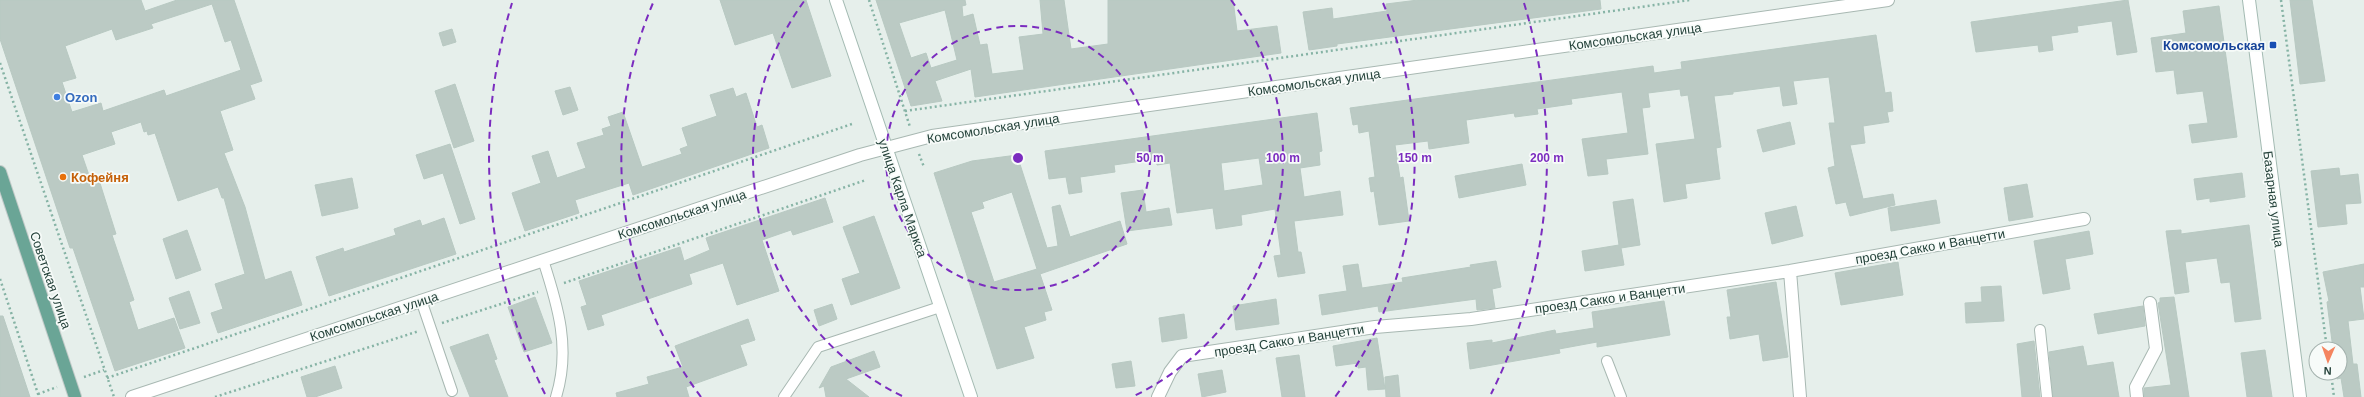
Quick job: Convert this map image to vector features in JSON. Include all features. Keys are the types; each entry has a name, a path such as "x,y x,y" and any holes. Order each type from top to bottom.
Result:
{"main road":[{"name":"Советская улица","path":"0,172 75,397"}],"street":[{"name":"улица Карла Маркса","path":"836,0 971,397"},
{"name":"Комсомольская улица","path":"132,397 860,155 932,136 1888,0"},
{"name":"Базарная улица","path":"2249,0 2300,397"},
{"name":"проезд Сакко и Ванцетти","path":"1158,397 1170,372 1182,356 1375,327 1471,319 1790,271 2084,219"},
{"path":"1790,271 1800,397"},
{"path":"2138,397 2136,388 2156,349 2150,303"}],"lane":[{"path":"543,260 556,301 564,336 564,357 556,397"},
{"path":"421,300 452,391"},
{"path":"784,397 818,347 940,306"},
{"path":"2040,330 2047,397"},
{"path":"1607,361 1621,397"}],"path":[{"path":"869,0 924,167"},
{"path":"905,110 1690,0"},
{"path":"2281,0 2326,341"},
{"path":"0,63 114,397"},
{"path":"107,378 852,124"},
{"path":"0,279 39,397"},
{"path":"2332,381 2334,397"}],"building":[{"path":"0,0 141,0 145,11 177,0 234,0 262,81 250,85 255,99 220,111 233,150 224,153 245,207 265,280 291,271 302,305 218,333 211,313 223,309 215,284 245,274 224,198 222,198 218,187 178,201 155,133 148,135 147,131 144,132 141,122 111,132 115,144 82,155 91,181 99,180 116,234 112,235 134,300 129,302 138,330 174,318 185,348 115,371 73,248 70,248 0,39","holes":["212,4 225,42 231,40 241,70 166,96 164,90 103,111 101,103 72,112 62,82 76,78 65,46 112,29 116,40 153,28 151,24"]},
{"path":"720,0 806,0 831,76 792,88 773,33 735,45"},
{"path":"876,0 965,0 966,5 962,6 963,17 973,14 980,45 987,44 992,74 1024,70 1019,37 1043,34 1040,0 1064,0 1071,49 1108,44 1108,0 1233,0 1237,31 1277,26 1281,53 975,97 971,69 935,81 942,101 911,106","holes":["945,10 957,60 931,68 926,53 911,58 899,23"]},
{"path":"1418,0 1600,0 1601,9 1337,44 1337,46 1309,50 1303,12 1332,8 1333,19 1387,11 1386,4"},
{"path":"2128,0 2137,52 2117,55 2112,21 2077,26 2078,32 2051,36 2053,50 2039,52 2038,45 1976,52 1971,22"},
{"path":"2290,0 2312,0 2325,81 2300,84"},
{"path":"2219,6 2237,137 2192,143 2189,125 2208,123 2203,91 2177,94 2174,70 2156,72 2151,38 2186,33 2183,11"},
{"path":"452,29 456,42 443,46 439,33"},
{"path":"1876,35 1885,93 1891,92 1893,111 1887,112 1889,122 1863,126 1865,143 1850,145 1863,199 1893,194 1895,205 1850,216 1846,202 1836,204 1828,168 1835,166 1829,123 1835,123 1829,77 1793,81 1797,104 1783,106 1780,86 1714,96 1721,147 1716,148 1720,179 1685,184 1687,198 1664,202 1656,144 1695,139 1688,95 1681,96 1680,89 1648,93 1650,107 1642,108 1648,154 1606,159 1608,174 1588,176 1582,139 1628,133 1622,92 1571,99 1572,104 1537,109 1538,114 1515,117 1514,113 1466,120 1469,143 1429,149 1428,141 1395,145 1400,178 1403,177 1409,221 1379,225 1374,191 1371,192 1369,178 1375,177 1369,131 1359,133 1358,124 1353,125 1350,108 1653,66 1654,73 1682,69 1681,62"},
{"path":"455,84 474,141 454,148 435,91"},
{"path":"570,87 578,110 563,115 555,91"},
{"path":"733,88 736,97 746,93 757,127 762,125 769,148 633,195 629,183 575,200 579,213 525,231 512,193 541,183 532,156 548,151 557,178 586,168 577,143 604,135 602,129 611,126 608,117 623,112 642,167 682,154 680,149 688,146 682,128 717,116 710,95"},
{"path":"1317,113 1322,151 1319,152 1320,165 1300,168 1304,197 1340,191 1343,215 1294,221 1298,252 1301,252 1305,273 1278,277 1274,256 1281,255 1275,209 1241,215 1242,225 1216,229 1213,208 1177,213 1170,163 1157,165 1156,159 1114,165 1115,172 1080,177 1082,192 1069,194 1066,177 1049,179 1045,151","holes":["1259,158 1263,185 1224,191 1221,163"]},
{"path":"1790,122 1795,144 1763,152 1757,130"},
{"path":"450,144 475,219 460,224 443,173 424,179 416,155"},
{"path":"1017,155 1047,248 1058,246 1052,207 1060,205 1070,237 1120,221 1127,244 1040,274 1052,310 1044,312 1046,320 1024,327 1034,358 997,369 934,173 972,161","holes":["1012,192 1037,269 994,282 971,212 984,208 982,202"]},
{"path":"1522,164 1526,185 1459,198 1455,176"},
{"path":"2339,168 2340,176 2358,174 2361,203 2345,204 2347,224 2318,227 2311,171"},
{"path":"2242,173 2245,197 2210,202 2210,198 2197,200 2194,179"},
{"path":"352,178 358,208 322,216 315,185"},
{"path":"2027,184 2033,217 2009,221 2004,188"},
{"path":"1143,190 1146,212 1169,208 1172,225 1127,231 1121,193"},
{"path":"825,198 833,222 793,235 791,230 762,240 779,291 737,305 723,263 689,274 692,284 601,315 604,325 588,330 581,307 587,305 579,281 680,247 684,261 710,250 706,238"},
{"path":"1633,199 1640,245 1621,248 1624,265 1585,271 1582,251 1619,245 1613,202"},
{"path":"1936,200 1940,223 1891,231 1888,208"},
{"path":"1796,206 1803,236 1772,244 1765,213"},
{"path":"874,216 900,288 851,305 842,279 860,273 843,227"},
{"path":"444,218 456,254 329,296 316,257 343,248 344,252 396,235 394,229 420,220 422,226"},
{"path":"2249,225 2261,319 2235,322 2230,282 2221,283 2217,258 2185,262 2189,292 2175,294 2166,231 2181,230 2181,234"},
{"path":"187,230 201,270 176,279 163,239"},
{"path":"2089,231 2093,254 2065,259 2070,289 2043,294 2034,241"},
{"path":"1496,261 1501,287 1492,289 1495,308 1477,310 1476,299 1379,312 1378,306 1322,315 1319,295 1347,291 1343,266 1358,264 1362,288 1403,282 1402,278 1471,267 1470,265"},
{"path":"1898,262 1903,295 1841,305 1835,273"},
{"path":"2364,264 2364,287 2360,287 2364,319 2348,321 2353,364 2357,364 2361,397 2344,397 2341,381 2348,381 2348,341 2332,341 2327,302 2329,301 2323,272"},
{"path":"1776,282 1788,357 1763,361 1759,334 1730,339 1727,317 1731,317 1727,290"},
{"path":"2001,286 2004,321 1966,323 1965,303 1982,302 1981,287"},
{"path":"189,291 200,323 180,329 169,298"},
{"path":"535,297 552,343 524,352 508,307"},
{"path":"2174,297 2189,397 2144,397 2144,388 2171,385 2158,303 2160,302 2160,298"},
{"path":"1276,299 1279,324 1236,330 1233,306"},
{"path":"1664,301 1670,335 1597,347 1597,342 1559,349 1560,353 1470,369 1467,343 1492,340 1492,343 1555,330 1556,334 1594,328 1592,312"},
{"path":"832,304 837,319 819,326 814,310"},
{"path":"2143,306 2145,326 2098,334 2094,314"},
{"path":"1184,314 1187,338 1162,342 1159,318"},
{"path":"0,316 3,316 30,397 0,397"},
{"path":"748,319 755,340 740,345 747,365 686,387 689,397 617,397 616,393 649,384 647,377 683,367 675,346"},
{"path":"488,334 497,359 494,360 508,397 470,397 450,347"},
{"path":"1377,338 1385,389 1368,390 1366,367 1358,368 1358,363 1336,366 1333,346"},
{"path":"2034,341 2040,397 2022,397 2017,344"},
{"path":"2083,346 2087,366 2113,362 2119,397 2053,397 2049,352"},
{"path":"2265,350 2272,397 2247,397 2241,353"},
{"path":"874,351 880,367 846,379 869,397 826,397 824,386 819,388 831,367"},
{"path":"1299,355 1305,397 1282,397 1276,358"},
{"path":"1131,361 1135,386 1116,388 1112,364"},
{"path":"335,366 342,388 315,397 307,397 301,377"},
{"path":"1222,370 1226,392 1202,397 1198,374"},
{"path":"1398,375 1400,397 1386,397 1385,377"}],"place":[{"name":"Комсомольская","path":"2273,45"},
{"name":"Ozon","path":"57,97"},
{"name":"Кофейня","path":"63,177"}]}
